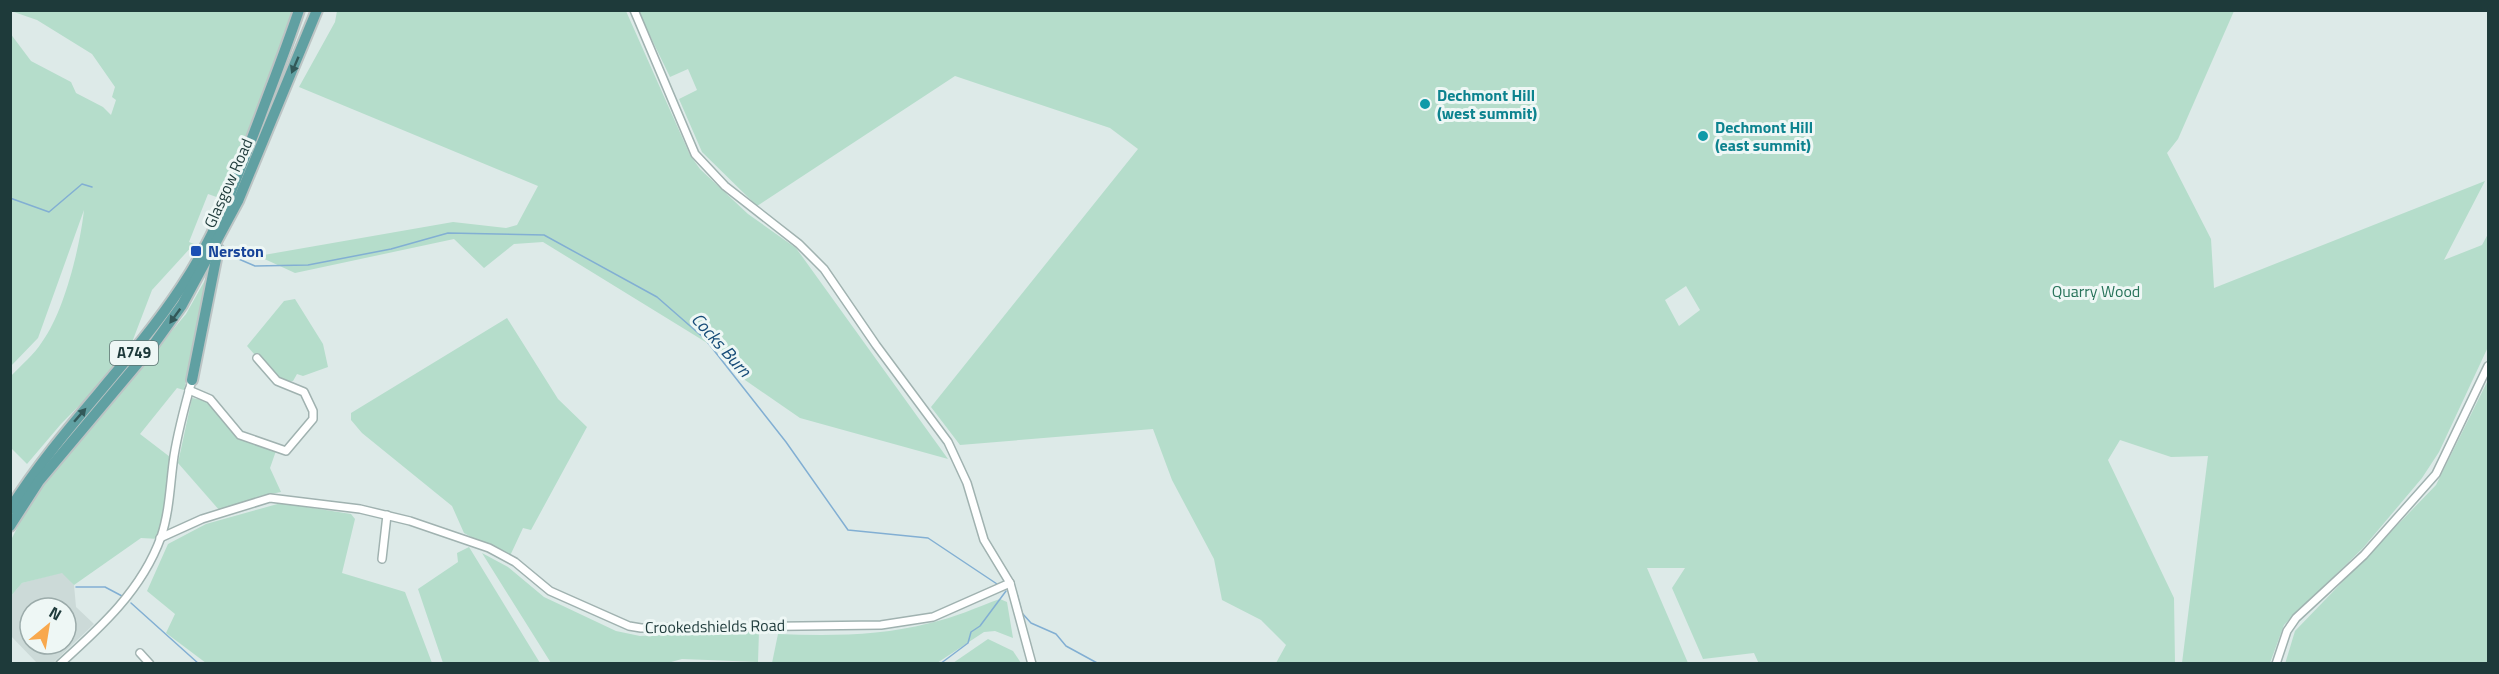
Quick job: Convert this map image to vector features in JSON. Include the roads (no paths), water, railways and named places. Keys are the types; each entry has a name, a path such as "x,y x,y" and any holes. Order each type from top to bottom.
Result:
{"main road":[{"name":"Glasgow Road","path":"10,509 30,478 71,426 132,356 201,256 243,164 299,10"},
{"name":"Glasgow Road","path":"10,526 39,481 154,344 182,305 220,240 317,10"},
{"path":"190,385 220,240"}],"street":[{"path":"634,10 695,154 725,186 799,244 824,269 876,345 948,442 967,483 984,540 1014,598 1032,663"},
{"path":"65,662 129,596 147,568 160,538 169,501 174,455 190,385 210,399 240,435 286,451 314,415 306,395 294,387 277,381 257,358"},
{"path":"2276,663 2287,631 2296,618 2364,555 2436,474 2488,366"},
{"path":"294,387 298,378"},
{"name":"Crookedshields Road","path":"160,538 202,519 277,497 360,509 387,515 489,548 515,562 550,591 635,627 881,625 933,617 994,589 1009,586"},
{"path":"382,559 387,515"},
{"path":"140,653 150,663"}],"waterway":[{"name":"Cocks Burn","path":"10,198 49,212 82,184 92,187"},
{"name":"Cocks Burn","path":"234,257 255,266 308,265 391,249 448,233 544,235 657,297 705,339 786,442 848,530 928,538 997,584"},
{"path":"76,587 105,587 122,596"},
{"path":"940,664 968,643 971,632 980,626 1006,591"},
{"name":"Cocks Burn","path":"1017,594 1022,613 1031,623 1056,634 1066,646 1099,664"},
{"path":"131,603 199,664"},
{"path":"687,664 693,664"},
{"path":"699,664 721,664"}],"place":[{"name":"Dechmont Hill (west summit)","path":"1425,104"},
{"name":"Dechmont Hill (east summit)","path":"1703,136"},
{"name":"Nerston","path":"196,251"}],"park label":[{"name":"Quarry Wood","path":"2096,291"}]}
